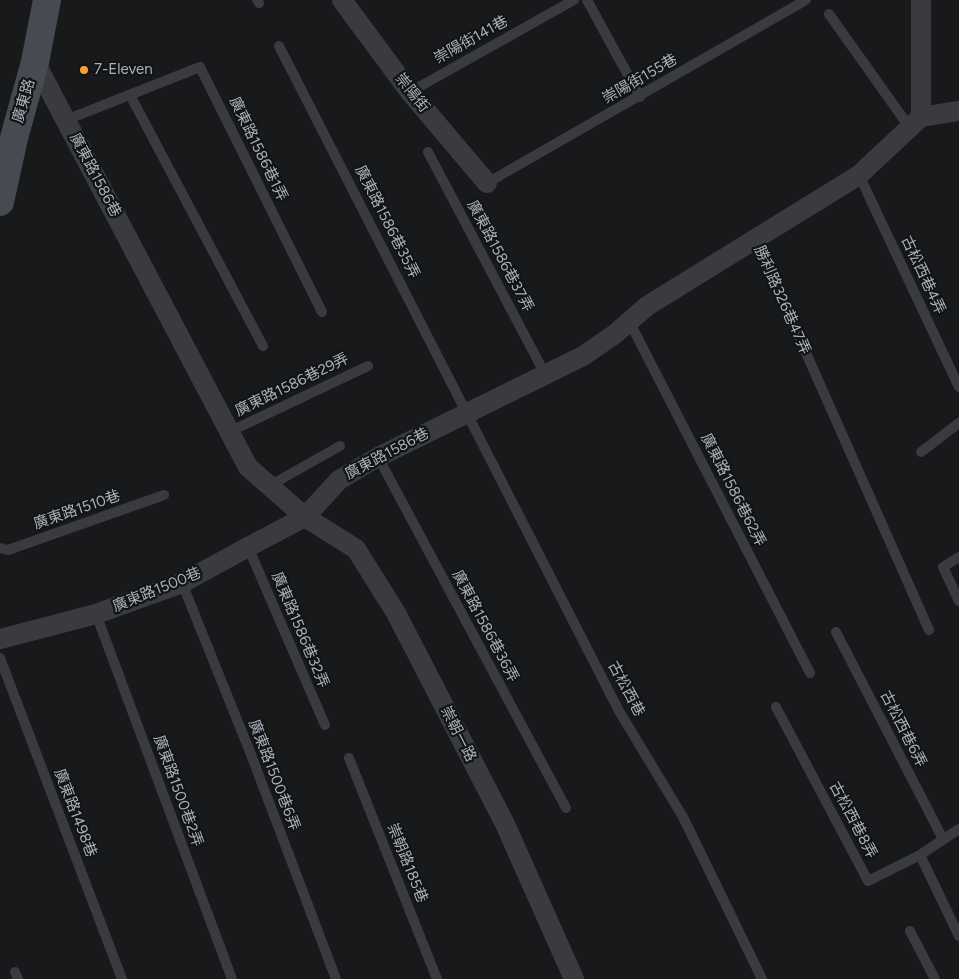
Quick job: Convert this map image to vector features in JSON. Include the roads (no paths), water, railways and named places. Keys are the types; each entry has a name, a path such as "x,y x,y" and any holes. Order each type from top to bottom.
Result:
{"street":[{"name":"廣東路","path":"0,202 7,137 36,62 47,0"},
{"name":"崇陽街","path":"342,0 410,92 487,183"},
{"path":"921,0 915,122 959,111"},
{"name":"廣東路1586巷","path":"36,62 248,467 305,517 339,480 467,412 582,356 615,334 647,306 755,238"},
{"name":"勝利路326巷47弄","path":"755,238 859,175 915,122"},
{"name":"廣東路1500巷","path":"0,639 96,614 182,583 305,517"},
{"name":"崇朝一路","path":"305,517 356,549 396,613 505,824 574,979"}],"lane":[{"name":"崇陽街141巷","path":"410,92 574,0"},
{"path":"588,0 640,97"},
{"name":"崇陽街155巷","path":"487,183 640,97 806,0"},
{"path":"829,14 915,122"},
{"name":"廣東路1586巷35弄","path":"279,46 467,412"},
{"name":"廣東路1586巷1弄","path":"66,120 200,67 322,312"},
{"path":"130,95 263,346"},
{"name":"廣東路1586巷37弄","path":"428,152 545,374"},
{"name":"古松西巷4弄","path":"859,175 959,387"},
{"name":"勝利路326巷47弄","path":"755,238 929,630"},
{"name":"廣東路1586巷62弄","path":"629,321 810,673"},
{"name":"廣東路1586巷29弄","path":"230,432 368,366"},
{"name":"古松西巷","path":"467,412 619,710 683,817 762,979"},
{"path":"921,452 959,423"},
{"path":"269,486 340,446"},
{"name":"廣東路1586巷36弄","path":"378,458 566,808"},
{"name":"廣東路1510巷","path":"0,548 8,550 164,495"},
{"name":"廣東路1586巷32弄","path":"248,548 325,724"},
{"path":"959,557 944,567 959,601"},
{"name":"廣東路1500巷6弄","path":"182,583 250,752 336,979"},
{"name":"廣東路1500巷2弄","path":"96,614 232,979"},
{"name":"古松西巷6弄","path":"836,632 943,839"},
{"name":"廣東路1498巷","path":"0,658 122,979"},
{"name":"古松西巷8弄","path":"776,707 868,881 920,855 959,829"},
{"name":"崇朝路185巷","path":"349,758 437,979"},
{"path":"920,855 959,936"},
{"path":"910,931 935,979"}],"place":[{"name":"7-Eleven","path":"84,70"}]}
